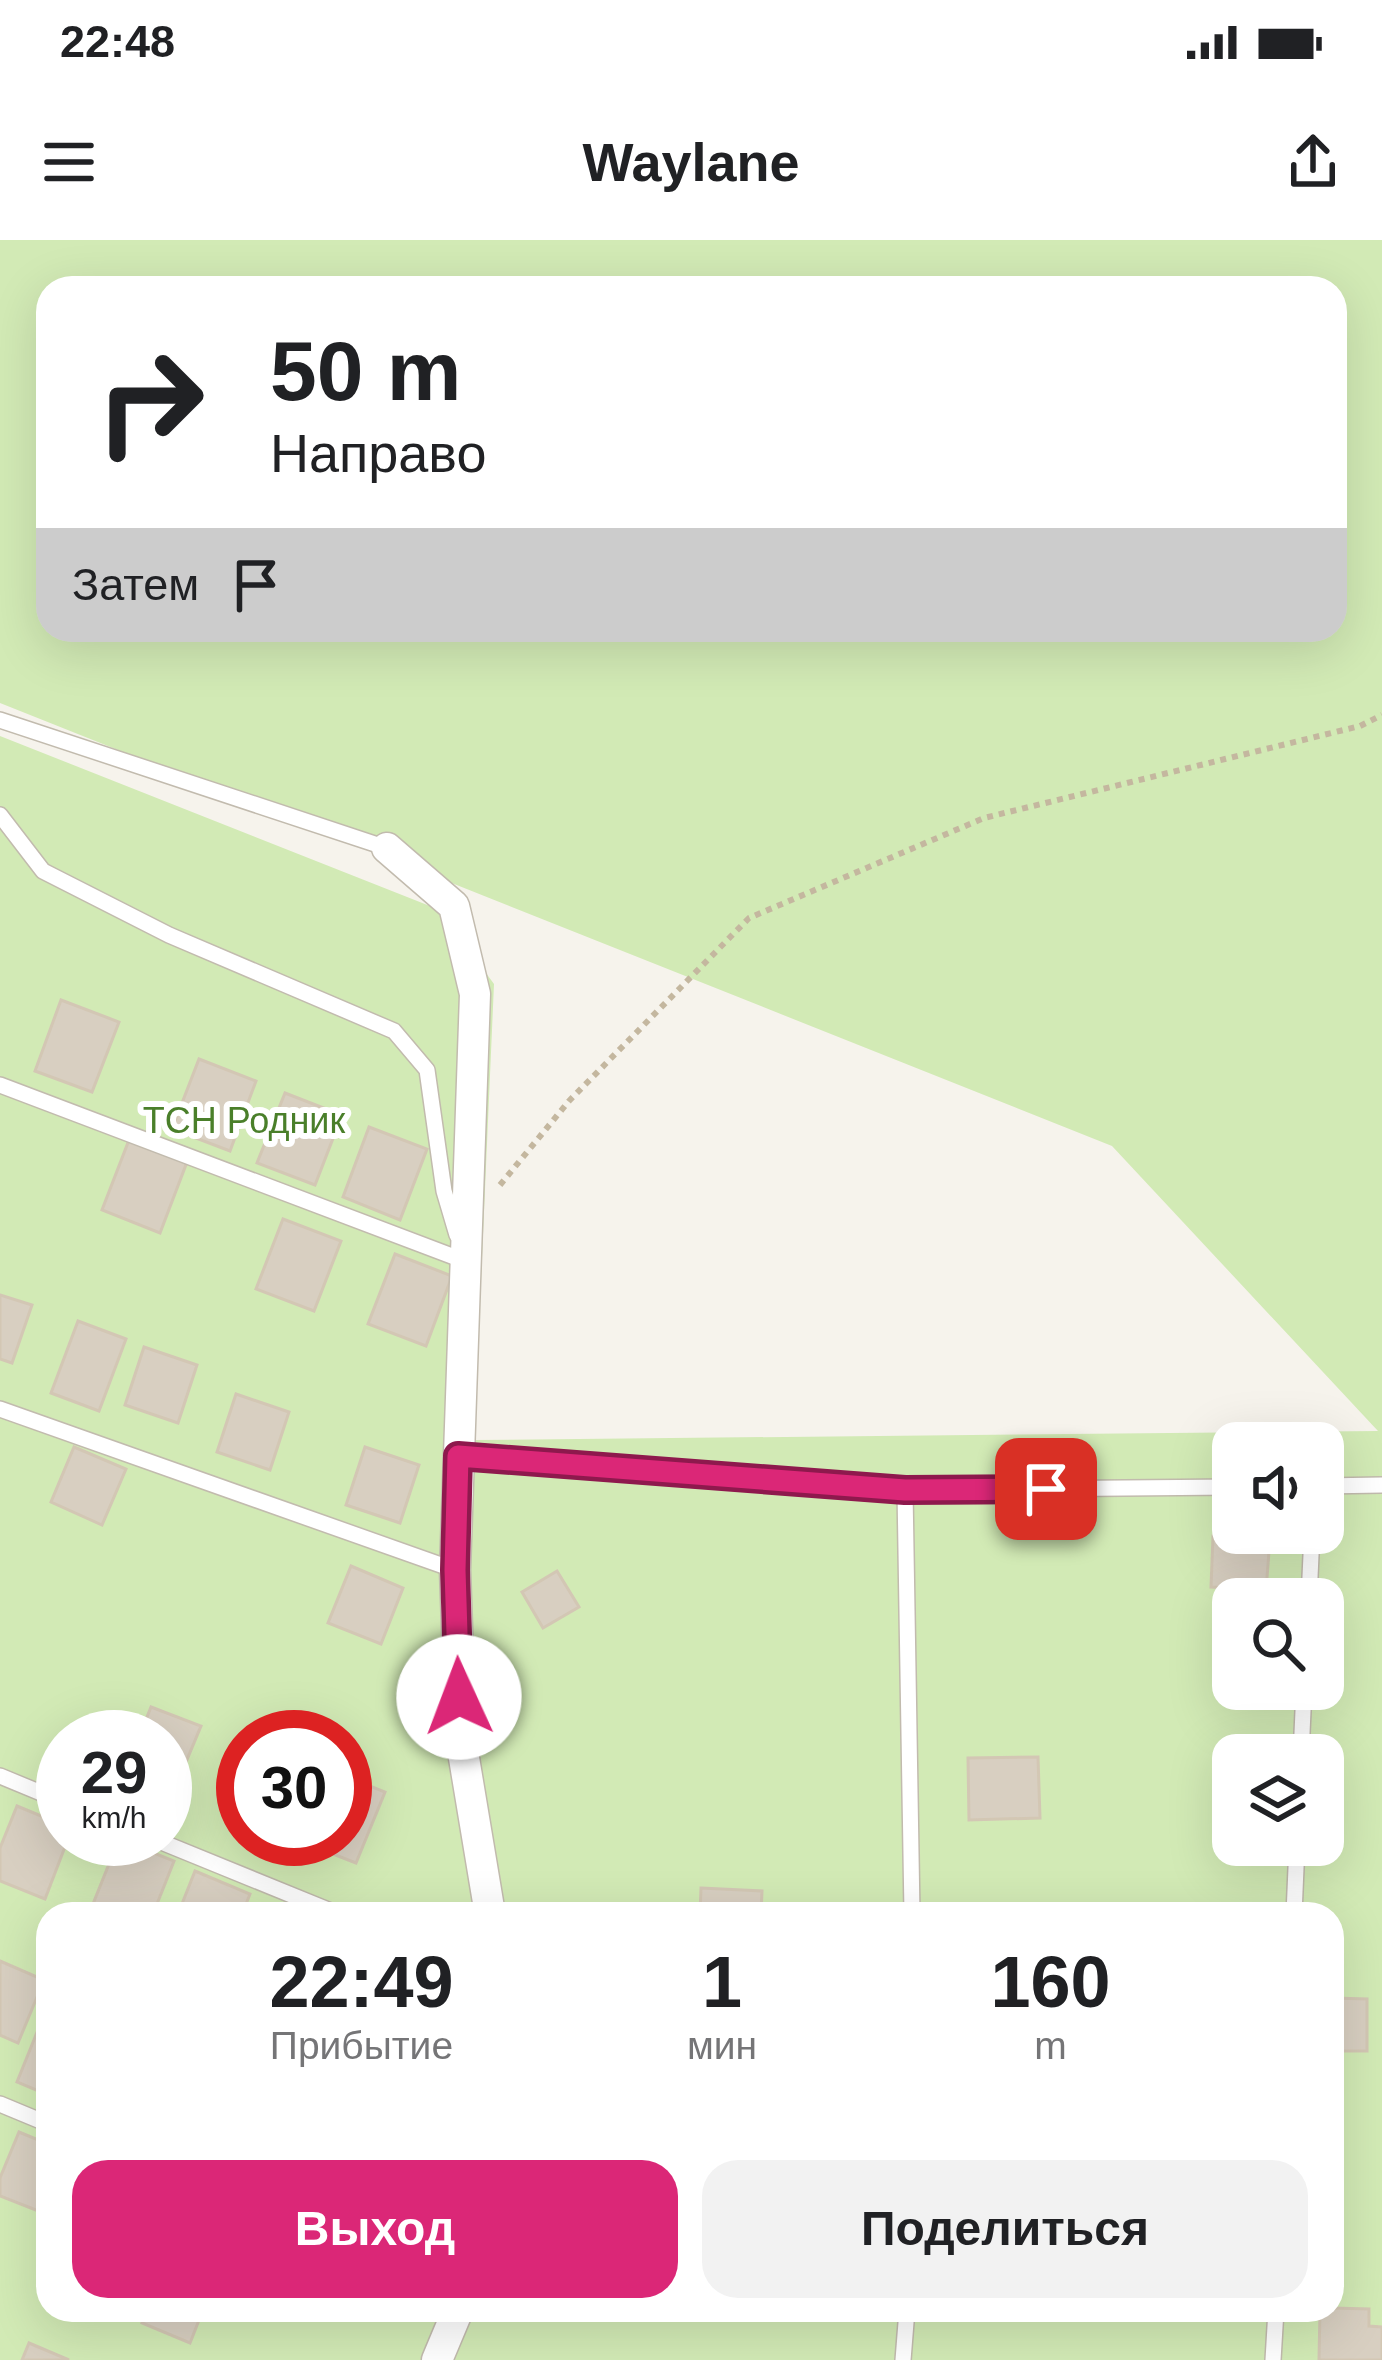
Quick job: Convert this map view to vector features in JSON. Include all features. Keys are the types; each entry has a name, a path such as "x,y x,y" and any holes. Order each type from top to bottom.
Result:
{"street":[{"path":"387,848 454,907 475,994 455,1570 461,1740 488,1902"},
{"path":"437,2360 453,2322"}],"lane":[{"path":"0,720 387,848"},
{"path":"0,815 43,871 169,935 394,1031 427,1070 444,1191 465,1261"},
{"path":"0,1085 465,1261"},
{"path":"0,1409 455,1570"},
{"path":"458,1456 905,1490 1212,1486"},
{"path":"1344,1486 1382,1485"},
{"path":"905,1490 912,1902"},
{"path":"0,1776 36,1791"},
{"path":"192,1854 309,1902"},
{"path":"1295,1902 1296,1866"},
{"path":"0,2104 36,2119"},
{"path":"903,2360 906,2322"},
{"path":"1273,2360 1275,2322"}],"path":[{"path":"467,1224 569,1101 749,918 984,818 1360,726 1382,715"}],"green space":[{"name":"ТСН Родник","path":"0,240 1382,240 1382,2360 0,2360 0,736 440,910 494,984 474,1440 1212,1433 1212,1554 1344,1554 1344,1431 1378,1431 1112,1146 0,703"}],"building":[{"path":"61,1000 119,1022 92,1092 35,1071"},
{"path":"199,1059 256,1081 230,1151 172,1129"},
{"path":"285,1093 342,1115 315,1185 257,1163"},
{"path":"369,1127 427,1149 400,1220 343,1197"},
{"path":"129,1140 187,1162 160,1233 102,1210"},
{"path":"283,1219 341,1241 314,1311 256,1289"},
{"path":"395,1254 452,1276 426,1346 368,1324"},
{"path":"0,1295 32,1305 12,1363 0,1359"},
{"path":"78,1321 126,1339 99,1411 51,1393"},
{"path":"144,1347 197,1365 178,1423 125,1405"},
{"path":"236,1394 289,1412 270,1470 217,1452"},
{"path":"74,1447 126,1469 102,1525 51,1502"},
{"path":"365,1447 419,1465 400,1523 346,1505"},
{"path":"1212,1554 1269,1554 1267,1578 1212,1578 1211,1587"},
{"path":"351,1566 403,1588 381,1644 328,1623"},
{"path":"557,1571 579,1607 543,1628 522,1592"},
{"path":"192,1723 201,1726 192,1748"},
{"path":"1038,1757 1040,1818 969,1820 968,1758"},
{"path":"372,1787 385,1792 372,1824"},
{"path":"17,1806 36,1814 36,1866 58,1866 45,1899 0,1881 0,1848"},
{"path":"108,1866 172,1866 158,1902 94,1902"},
{"path":"195,1871 250,1894 247,1902 183,1902"},
{"path":"701,1888 762,1891 762,1902 700,1902"},
{"path":"0,1961 36,1977 36,1999 18,2043 0,2035"},
{"path":"1344,1998 1367,1999 1367,2051 1344,2051"},
{"path":"36,2035 36,2090 17,2082"},
{"path":"19,2132 36,2139 36,2210 0,2196 0,2178"},
{"path":"1344,2308 1369,2309 1369,2326 1382,2327 1382,2360 1319,2360 1320,2322 1344,2322"},
{"path":"142,2322 198,2322 190,2343"},
{"path":"29,2343 69,2360 22,2360"}],"route":[{"path":"459,1697 458,1456 905,1490 1046,1489"}]}
